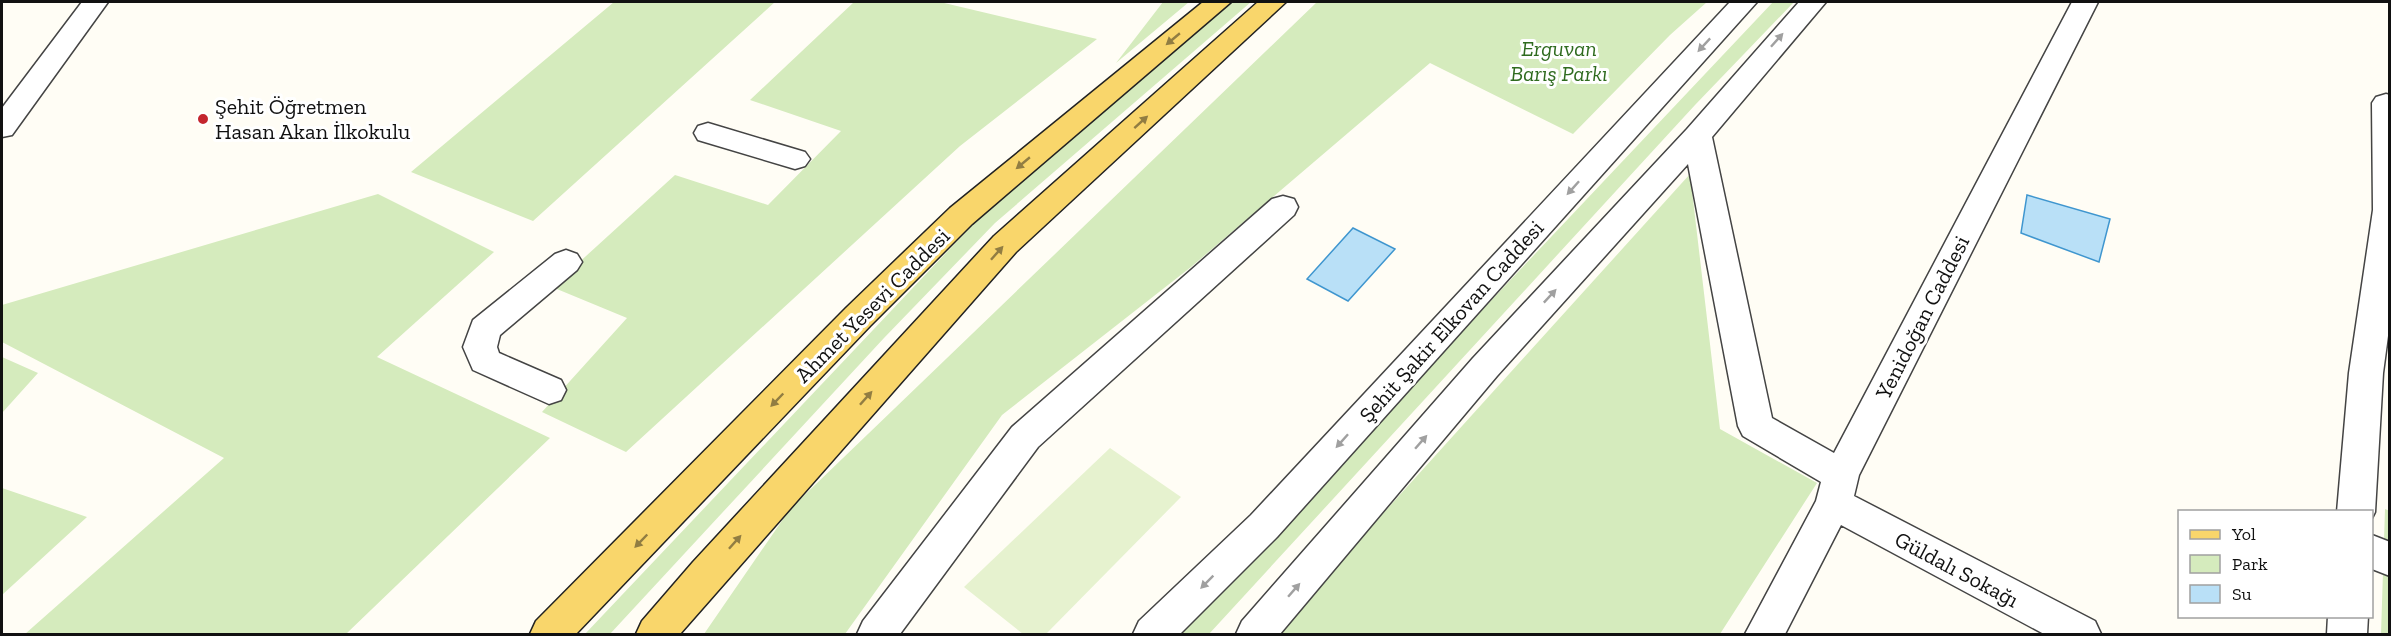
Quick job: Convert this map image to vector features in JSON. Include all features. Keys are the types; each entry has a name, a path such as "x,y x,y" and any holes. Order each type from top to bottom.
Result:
{"main road":[{"name":"Ahmet Yesevi Caddesi","path":"550,634 858,317 961,216 1218,2"},
{"path":"656,634 707,574 1005,244 1274,2"},
{"path":"669,634 707,574"}],"street":[{"path":"2,128 94,2"},
{"name":"Şehit Şakir Elkovan Caddesi","path":"1153,634 1264,526 1744,2"},
{"path":"1256,634 1485,367 1697,136 1775,43 1813,2"},
{"name":"Yenidoğan Caddesi","path":"1765,634 2085,2"},
{"path":"2356,510 2367,373 2389,210 2386,103"},
{"path":"708,133 795,159"},
{"name":"Güldalı Sokağı","path":"1697,136 1756,426 1838,489 2081,634"},
{"path":"877,634 1025,437 1283,207"},
{"path":"549,390 485,361 480,347 485,329 566,262"},
{"path":"2373,552 2390,559"},
{"path":"2347,634 2348,618"}],"green space":[{"path":"614,2 775,2 533,221 411,172"},
{"path":"854,2 940,2 1097,39 960,146 626,452 542,412 627,318 552,287 675,175 768,205 841,131 750,100"},
{"path":"1163,2 1189,2 1116,63"},
{"path":"1229,2 1251,2 995,223 884,338 610,634 585,634 980,217"},
{"name":"Erguvan Barış Parkı","path":"1317,2 1707,2 1670,35 1573,134 1430,63 1191,267 1002,415 845,634 704,634 790,509"},
{"path":"1773,2 1794,2 1695,105 1209,634 1176,634"},
{"path":"1690,174 1720,429 1817,483 1720,634 1274,634"},
{"path":"378,194 494,252 377,357 550,438 346,634 25,634 224,458 2,342 2,305"},
{"path":"2,357 38,373 2,413"},
{"path":"1110,448 1181,497 1046,634 1023,634 964,587"},
{"path":"2,488 87,517 2,595"},
{"path":"2385,509 2390,511 2390,634 2381,634"}],"water":[{"path":"2027,195 2110,219 2099,262 2021,233"},
{"path":"1353,228 1395,249 1348,301 1307,279"}],"place":[{"name":"Şehit Öğretmen Hasan Akan İlkokulu","path":"203,119"}]}
